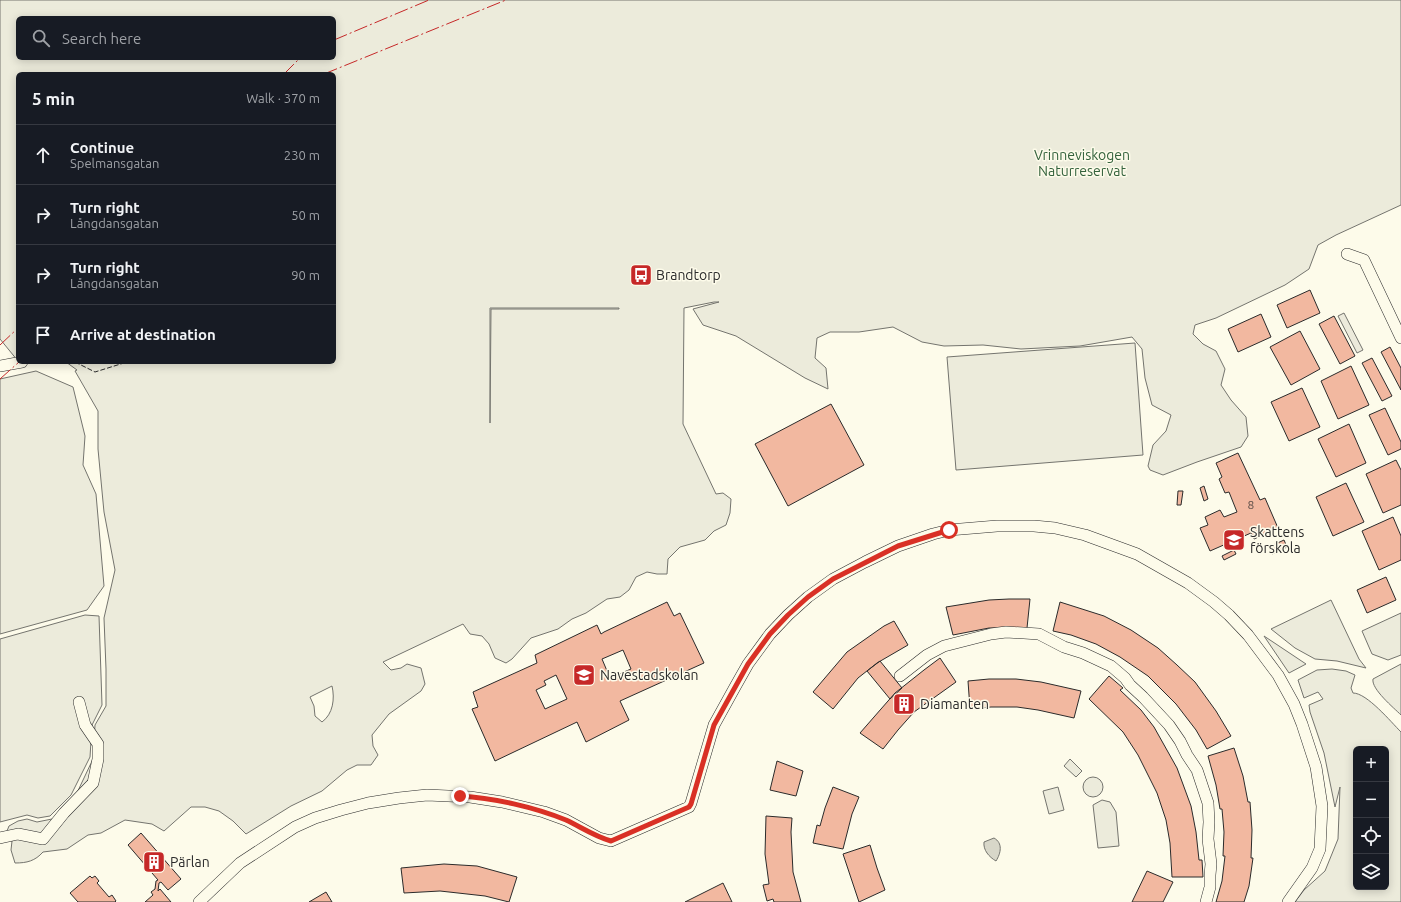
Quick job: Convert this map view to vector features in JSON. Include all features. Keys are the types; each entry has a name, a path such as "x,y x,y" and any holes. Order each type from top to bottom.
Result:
{"street":[{"path":"1347,254 1364,260 1401,338"},
{"path":"0,366 16,363"},
{"path":"199,902 240,863 295,827 315,818 368,804 427,795 484,798 544,812 566,820 599,838 611,841 689,807 714,725 748,664 770,634 788,615 808,597 833,579 898,546 949,530 997,526 1034,526 1055,528 1085,535 1131,552 1188,583 1214,602 1248,635 1278,675 1294,704 1316,767 1322,806 1320,849 1312,868 1288,902"},
{"path":"900,676 927,655 944,646 991,634 1006,632 1039,634 1064,647 1083,652 1112,666 1168,725 1180,741 1196,770 1208,803 1209,816 1208,839 1211,864 1210,887 1206,902"},
{"path":"0,838 18,834 43,839 64,813 93,783 98,759 98,744 85,725 79,702"}],"green space":[{"name":"Vrinneviskogen Naturreservat","path":"0,0 1401,0 1401,205 1318,245 1309,269 1285,285 1216,318 1195,325 1193,334 1203,344 1216,351 1225,369 1221,385 1231,400 1246,417 1248,436 1241,447 1163,475 1150,470 1148,466 1153,445 1166,431 1171,415 1152,405 1145,378 1142,349 1132,337 1080,346 1021,349 983,345 944,346 922,342 893,327 859,332 830,332 817,338 815,358 826,368 828,389 805,378 736,336 703,325 693,309 719,302 684,308 683,424 716,494 723,493 731,499 730,513 726,525 714,531 705,540 680,547 668,559 667,574 647,572 636,577 629,590 620,597 607,599 586,613 572,619 558,629 531,638 512,659 506,663 495,658 489,644 482,636 470,634 463,624 383,662 391,670 401,668 407,664 421,668 425,684 421,691 389,714 372,735 373,746 378,755 371,765 357,765 347,770 322,791 291,806 246,834 233,821 219,811 205,807 191,807 164,831 152,824 125,820 101,833 88,835 67,849 43,852 37,858 30,861 15,863 11,850 12,841 7,831 9,826 18,821 27,819 37,822 52,819 75,797 93,759 95,725 106,706 104,618 115,570 104,512 98,449 98,411 75,371 77,370 69,364 336,364 336,72 16,72 16,359 0,339","holes":["490,308 619,308 619,309 491,309 490,423","332,686 333,701 331,711 322,722 315,716 314,706 310,697"]},
{"path":"1135,343 1143,455 956,470 947,357"},
{"path":"36,371 73,387 85,436 83,465 96,494 104,586 87,610 0,634 0,379"},
{"path":"1331,600 1359,659 1366,668 1337,661 1315,659 1295,648 1271,629"},
{"path":"1401,613 1401,655 1388,660 1372,654 1362,631"},
{"path":"85,615 99,616 102,705 92,725 90,757 71,795 50,816 38,818 27,815 0,822 0,639"},
{"path":"1264,636 1306,664 1289,673"},
{"path":"1401,664 1401,715 1379,693 1373,683 1373,679"},
{"path":"1332,669 1346,671 1355,675 1351,688 1353,693 1359,694 1372,703 1401,732 1401,902 1295,902 1304,890 1325,871 1338,839 1340,787 1335,807 1324,753 1309,705 1323,699 1318,692 1304,698 1298,680 1317,670"},
{"path":"1070,759 1082,771 1076,777 1064,766"},
{"path":"1093,777 1100,780 1103,787 1100,794 1093,797 1086,794 1083,787 1086,780"},
{"path":"1058,787 1064,810 1049,814 1043,791"},
{"path":"1102,800 1110,802 1116,812 1119,846 1098,848 1093,805"}],"shaded area":[{"path":"1344,313 1363,350 1357,353 1338,316"},
{"path":"994,838 1000,845 999,855 996,861 984,848 984,842"}],"building":[{"path":"1310,290 1320,313 1287,328 1277,305"},
{"path":"1261,314 1271,337 1238,352 1228,329"},
{"path":"1334,316 1355,356 1340,364 1319,324"},
{"path":"1300,331 1320,369 1291,385 1270,347"},
{"path":"1390,347 1401,368 1401,390 1381,352"},
{"path":"1372,358 1392,396 1382,401 1362,363"},
{"path":"1351,366 1369,405 1338,419 1321,381"},
{"path":"1302,388 1320,427 1289,441 1271,402"},
{"path":"831,404 864,465 788,506 755,444"},
{"path":"1385,408 1401,442 1401,449 1388,455 1369,415"},
{"path":"1349,424 1366,463 1336,477 1318,439"},
{"path":"1238,453 1260,500 1265,498 1278,528 1254,539 1251,533 1210,551 1200,528 1208,525 1205,517 1220,510 1224,517 1237,512 1229,492 1225,493 1219,479 1222,477 1216,463"},
{"path":"1396,460 1401,470 1401,505 1383,513 1366,474"},
{"path":"1346,483 1364,522 1333,536 1316,497"},
{"path":"1204,486 1208,499 1204,501 1200,488"},
{"path":"1178,491 1183,491 1181,505 1177,505"},
{"path":"1393,517 1401,536 1401,560 1379,570 1362,531"},
{"path":"1284,540 1287,547 1272,554 1269,547"},
{"path":"1234,550 1236,554 1224,560 1222,556"},
{"path":"1386,577 1396,600 1367,613 1357,590"},
{"path":"1030,599 1027,628 989,628 953,635 946,607 989,600"},
{"path":"667,602 674,616 680,613 704,663 620,701 629,720 586,742 577,722 495,761 472,709 478,707 473,692 537,663 535,655 597,625 601,634","holes":["623,650 631,669 610,678 602,659","556,675 567,699 545,709 536,690 546,685 544,681"]},
{"path":"1060,602 1104,616 1131,630 1158,648 1195,682 1216,711 1231,736 1207,749 1196,730 1176,704 1148,676 1120,657 1096,644 1071,635 1053,631"},
{"path":"894,621 908,645 877,663 858,678 833,709 813,692 847,652 884,626"},
{"name":"Diamanten","path":"940,658 956,682 914,712 883,749 860,733 895,693"},
{"path":"880,661 902,688 890,699 867,671"},
{"path":"1109,676 1123,688 1120,690 1141,710 1154,727 1177,768 1191,806 1199,860 1202,860 1203,877 1172,877 1170,843 1166,820 1157,793 1138,755 1123,732 1089,699"},
{"path":"1016,679 1041,682 1081,691 1074,718 1017,707 970,709 968,681"},
{"path":"1234,748 1243,776 1248,802 1250,802 1252,830 1251,858 1253,858 1249,886 1244,902 1216,902 1222,881 1225,856 1223,856 1224,832 1222,809 1220,809 1216,785 1208,756"},
{"path":"777,761 803,771 796,796 770,790"},
{"path":"833,787 859,797 852,814 843,849 813,843 817,825 820,826"},
{"path":"766,816 792,818 791,832 793,872 801,902 774,902 773,899 767,901 763,885 769,884 765,854"},
{"name":"Pärlan","path":"141,833 181,879 168,890 161,882 159,883 158,891 160,889 171,902 145,902 153,895 151,892 155,889 156,881 158,880 128,845"},
{"path":"870,845 885,890 859,902 843,854"},
{"path":"444,864 477,866 517,877 509,902 485,896 440,891 404,893 401,868"},
{"path":"1147,871 1173,882 1163,902 1132,902"},
{"path":"90,876 92,878 95,876 99,881 97,883 109,897 112,895 116,901 115,902 78,902 70,893"},
{"path":"723,883 732,902 685,902"},
{"path":"326,892 332,902 309,902"}],"fence":[{"path":"79,364 95,372 121,364"}],"power":[{"path":"336,39 429,0"},
{"path":"329,72 506,0"},
{"path":"286,72 298,60"},
{"path":"0,345 16,330"},
{"path":"0,379 17,364"}],"place":[{"name":"Brandtorp","path":"641,275"},
{"name":"Skattens förskola","path":"1234,540"},
{"name":"Navestadskolan","path":"584,675"},
{"name":"Diamanten","path":"904,704"},
{"name":"Pärlan","path":"154,862"}],"route":[{"path":"460,796 484,798 544,812 566,820 599,838 611,841 689,807 714,725 748,664 770,634 808,597 833,579 898,546 949,530"}]}
